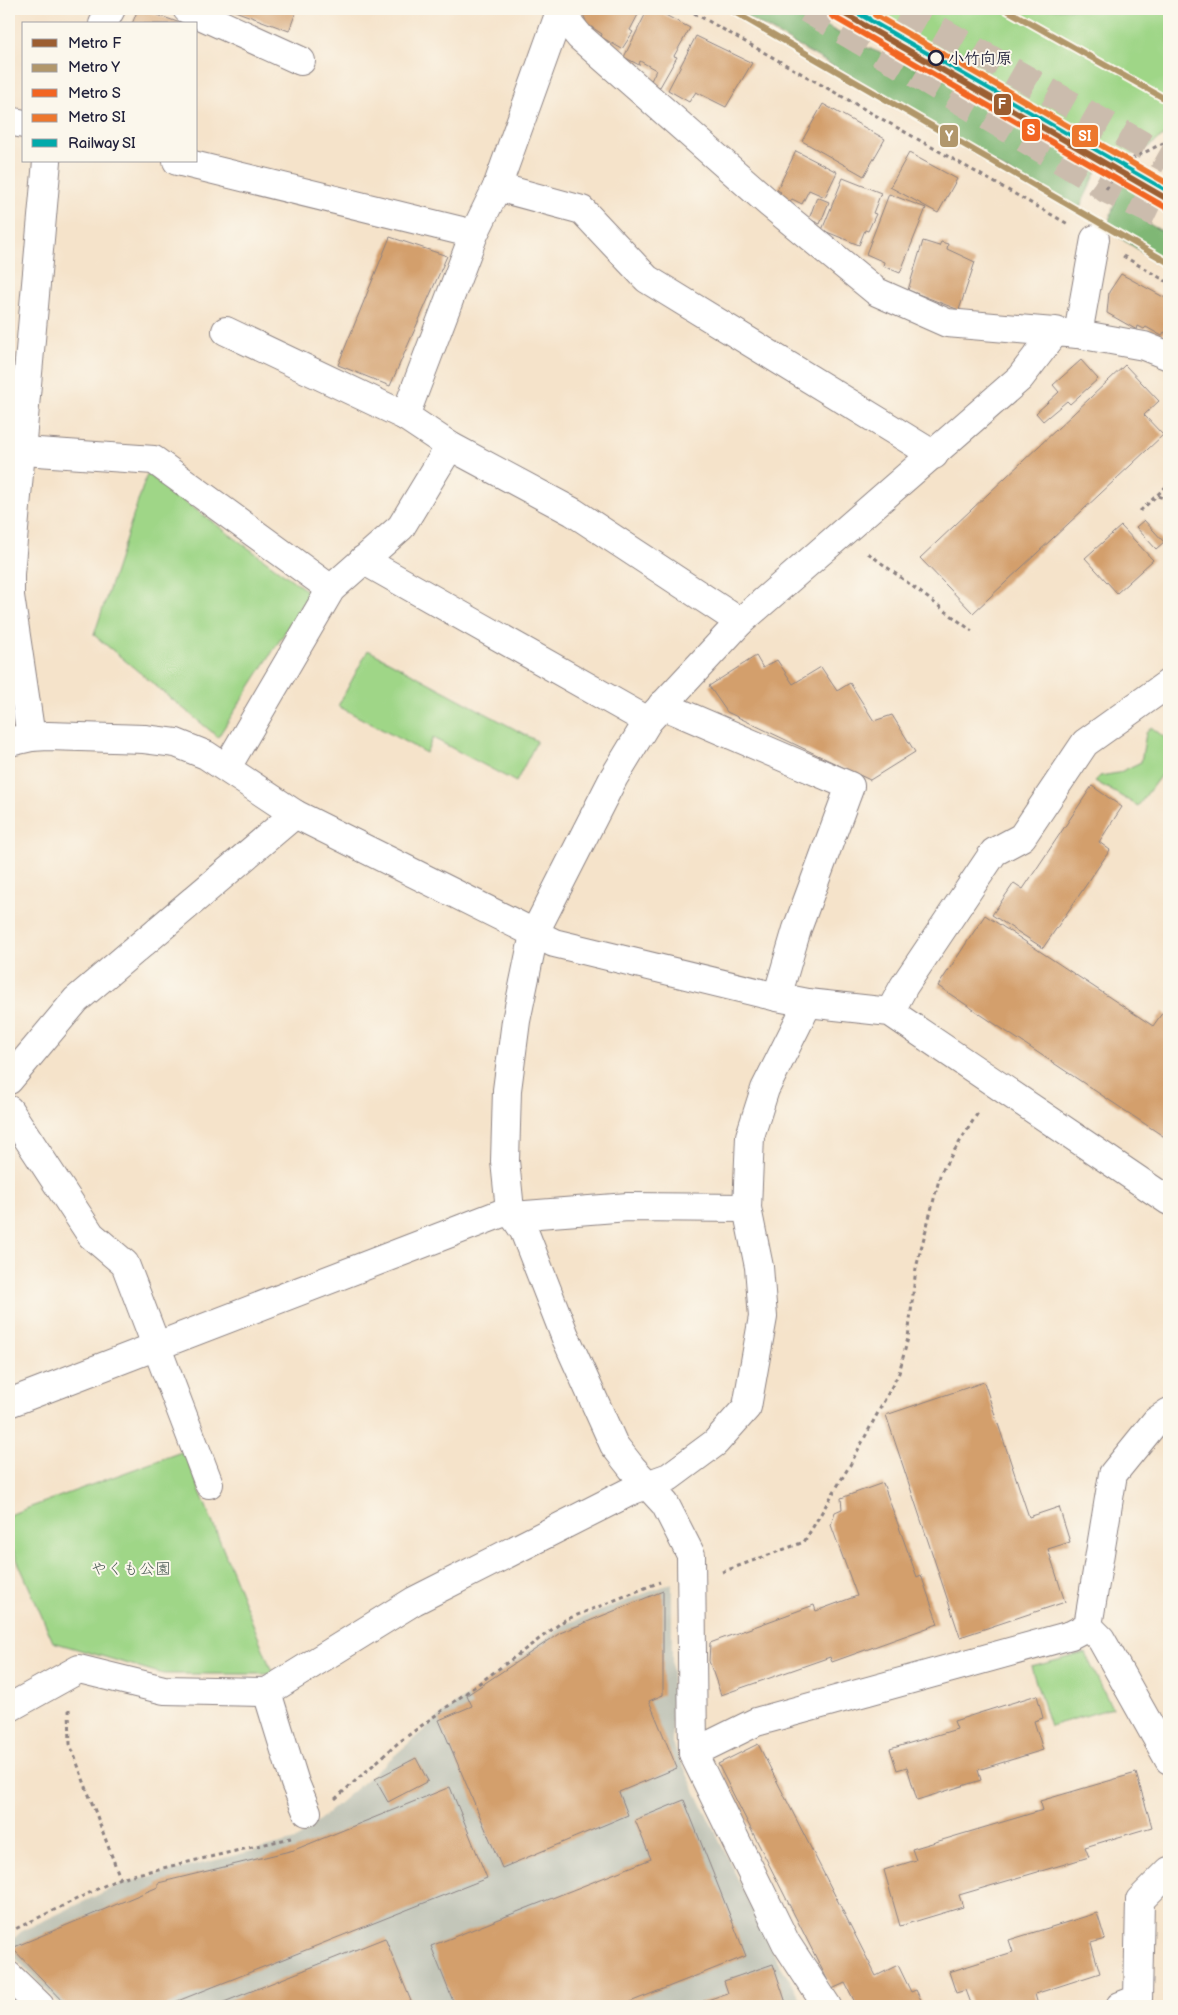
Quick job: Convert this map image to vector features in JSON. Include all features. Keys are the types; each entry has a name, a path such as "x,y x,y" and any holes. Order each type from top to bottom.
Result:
{"street":[{"path":"104,22 111,9"},
{"path":"187,9 301,61"},
{"path":"405,416 474,234 498,187 559,10"},
{"path":"559,10 580,37 770,204 877,292 947,323 1067,332 1144,346 1169,356"},
{"path":"9,121 22,124"},
{"path":"47,162 15,450 10,596 20,739 144,739 176,743 206,755 295,814 554,943 777,997 808,1003 890,1012 1169,1201"},
{"path":"181,162 474,234"},
{"path":"498,187 582,210 647,279 934,455"},
{"path":"827,2006 786,1942 693,1753 691,1555 665,1504 614,1445 565,1336 524,1231 512,1213 505,1161 507,1090 516,1021 534,934 614,778 655,713 740,622 934,455 1020,378 1067,332 1095,240"},
{"path":"226,331 405,416 450,446 573,512 740,622"},
{"path":"226,767 331,589 401,527 450,446"},
{"path":"15,450 154,460 331,589"},
{"path":"363,560 655,713 850,786 797,929 777,997"},
{"path":"890,1012 904,986 994,852 1022,837 1085,743 1169,683"},
{"path":"9,1080 76,1000 295,814"},
{"path":"9,1708 79,1669 164,1690 267,1692 414,1601 633,1490 669,1477 715,1443 747,1407 763,1317 759,1267 747,1208 750,1136 765,1089 808,1003"},
{"path":"9,1110 91,1235 125,1264 155,1348 209,1484"},
{"path":"9,1403 512,1213 628,1207 747,1208"},
{"path":"1088,1626 1113,1474 1156,1421 1169,1412"},
{"path":"693,1753 756,1722 1071,1636 1088,1626"},
{"path":"1088,1626 1102,1639 1166,1748"},
{"path":"267,1692 295,1783 307,1812"},
{"path":"1120,2006 1138,1999 1140,1900 1169,1871"},
{"path":"9,1976 40,2006"}],"path":[{"path":"687,9 1169,283"},
{"path":"1106,189 1124,163 1169,140"},
{"path":"1140,511 1169,484"},
{"path":"1158,496 1169,500"},
{"path":"867,552 972,631"},
{"path":"335,1800 398,1743 565,1620 691,1576 804,1542 850,1465 899,1373 908,1338 916,1268 941,1172 996,1083"},
{"path":"57,1681 69,1706 70,1744 120,1878"},
{"path":"9,1932 120,1878 292,1837"}],"shaded area":[{"path":"672,1583 672,1743 777,1960 806,2006 61,2006 9,1951 9,1943 22,1931 121,1884 296,1840 444,1713 566,1624"}],"green space":[{"path":"733,9 795,9 861,45 946,80 1097,171 1077,213 858,80"},
{"path":"841,9 1169,9 1169,132 1148,147 1097,171 963,87 836,18"},
{"path":"1122,182 1154,202 1147,223 1169,235 1169,269 1106,229"},
{"path":"147,474 310,593 218,737 94,635"},
{"path":"368,650 537,741 516,782 433,738 426,753 338,706"},
{"path":"1151,727 1169,741 1169,764 1138,806 1095,781 1100,776 1118,773 1141,762 1146,733"},
{"name":"やくも公園","path":"184,1451 273,1674 163,1674 53,1642 9,1541 9,1515"},
{"path":"1085,1653 1112,1708 1050,1726 1031,1667"}],"building":[{"path":"138,9 141,9 177,22 133,22"},
{"path":"236,9 297,9 289,31 235,11"},
{"path":"581,9 641,9 630,30 633,32 622,49 601,37 602,34 587,24"},
{"path":"648,9 654,9 690,28 674,56 677,57 660,87 650,83 656,70 640,61 639,65 624,57"},
{"path":"696,36 752,63 726,107 696,92 689,102 668,90"},
{"path":"823,104 885,139 864,176 802,141"},
{"path":"796,151 837,172 825,197 809,190 802,204 792,199 790,202 778,196 781,192 777,190"},
{"path":"909,153 957,179 938,213 890,187"},
{"path":"843,178 881,193 873,213 876,214 868,231 865,230 859,245 822,230"},
{"path":"889,194 926,208 900,273 883,266 884,262 866,254"},
{"path":"817,197 829,202 820,224 809,219"},
{"path":"390,237 447,256 390,386 338,365"},
{"path":"923,241 939,246 941,242 948,244 947,249 975,262 959,310 908,290"},
{"path":"1121,274 1169,300 1169,335 1164,332 1162,336 1146,327 1144,329 1138,326 1137,330 1107,313 1109,292"},
{"path":"1081,360 1098,379 1070,404 1067,401 1043,421 1036,413 1059,392 1053,385"},
{"path":"1125,365 1159,401 1144,415 1163,435 973,613 920,558"},
{"path":"1144,520 1164,542 1156,549 1136,527"},
{"path":"1121,526 1153,560 1117,593 1085,558"},
{"path":"756,656 763,668 777,660 793,684 821,667 837,691 850,683 874,721 892,715 915,752 870,780 727,712 709,686"},
{"path":"1092,786 1122,807 1099,842 1110,850 1043,948 992,915 1014,883 1023,889"},
{"path":"985,915 1153,1026 1163,1012 1169,1017 1169,1140 938,986"},
{"path":"984,1382 1029,1517 1059,1507 1070,1542 1048,1549 1065,1602 960,1637 886,1415"},
{"path":"883,1483 917,1577 921,1575 938,1624 832,1662 830,1657 721,1695 709,1661 710,1643 814,1605 816,1611 857,1596 831,1525 835,1512 842,1509 841,1498"},
{"path":"663,1591 663,1695 649,1701 677,1768 619,1792 628,1815 502,1868 439,1720 472,1706 467,1695 560,1633"},
{"path":"1037,1695 1043,1718 1034,1721 1043,1750 978,1770 981,1780 917,1800 907,1767 897,1770 890,1749 957,1729 954,1721"},
{"path":"758,1744 876,1976 898,1965 911,1992 916,1990 924,2006 857,2006 845,1983 832,1989 718,1764"},
{"path":"416,1758 428,1781 388,1802 375,1779"},
{"path":"1136,1773 1152,1827 1085,1847 1089,1857 959,1895 963,1907 900,1926 884,1870 916,1860 912,1849 1043,1810 1040,1801"},
{"path":"450,1787 487,1878 165,2006 68,2006 12,1948 158,1887 158,1883 294,1850"},
{"path":"684,1800 746,1956 620,2006 455,2006 431,1946 651,1859 635,1820"},
{"path":"1097,1913 1105,1939 1091,1943 1100,1973 1035,1994 1038,2005 1034,2006 972,2006 966,1990 956,1993 949,1972 1013,1952 1009,1940"},
{"path":"385,1938 413,2006 214,2006"},
{"path":"773,1964 787,2006 690,2006 728,1993 724,1981"}],"tunnel":[{"path":"807,9 1096,181 1106,189 1169,219"},
{"path":"902,9 1169,160"}],"metro line":[{"name":"Y","path":"729,9 1169,263"},
{"name":"F","path":"836,9 1169,200"},
{"name":"Y","path":"1005,9 1169,101"},
{"name":"SI","path":"875,15 1165,182"},
{"name":"S","path":"832,16 1165,207"}],"rail line":[{"name":"SI","path":"851,9 1169,191"}],"place":[{"name":"小竹向原","path":"936,58"}]}
